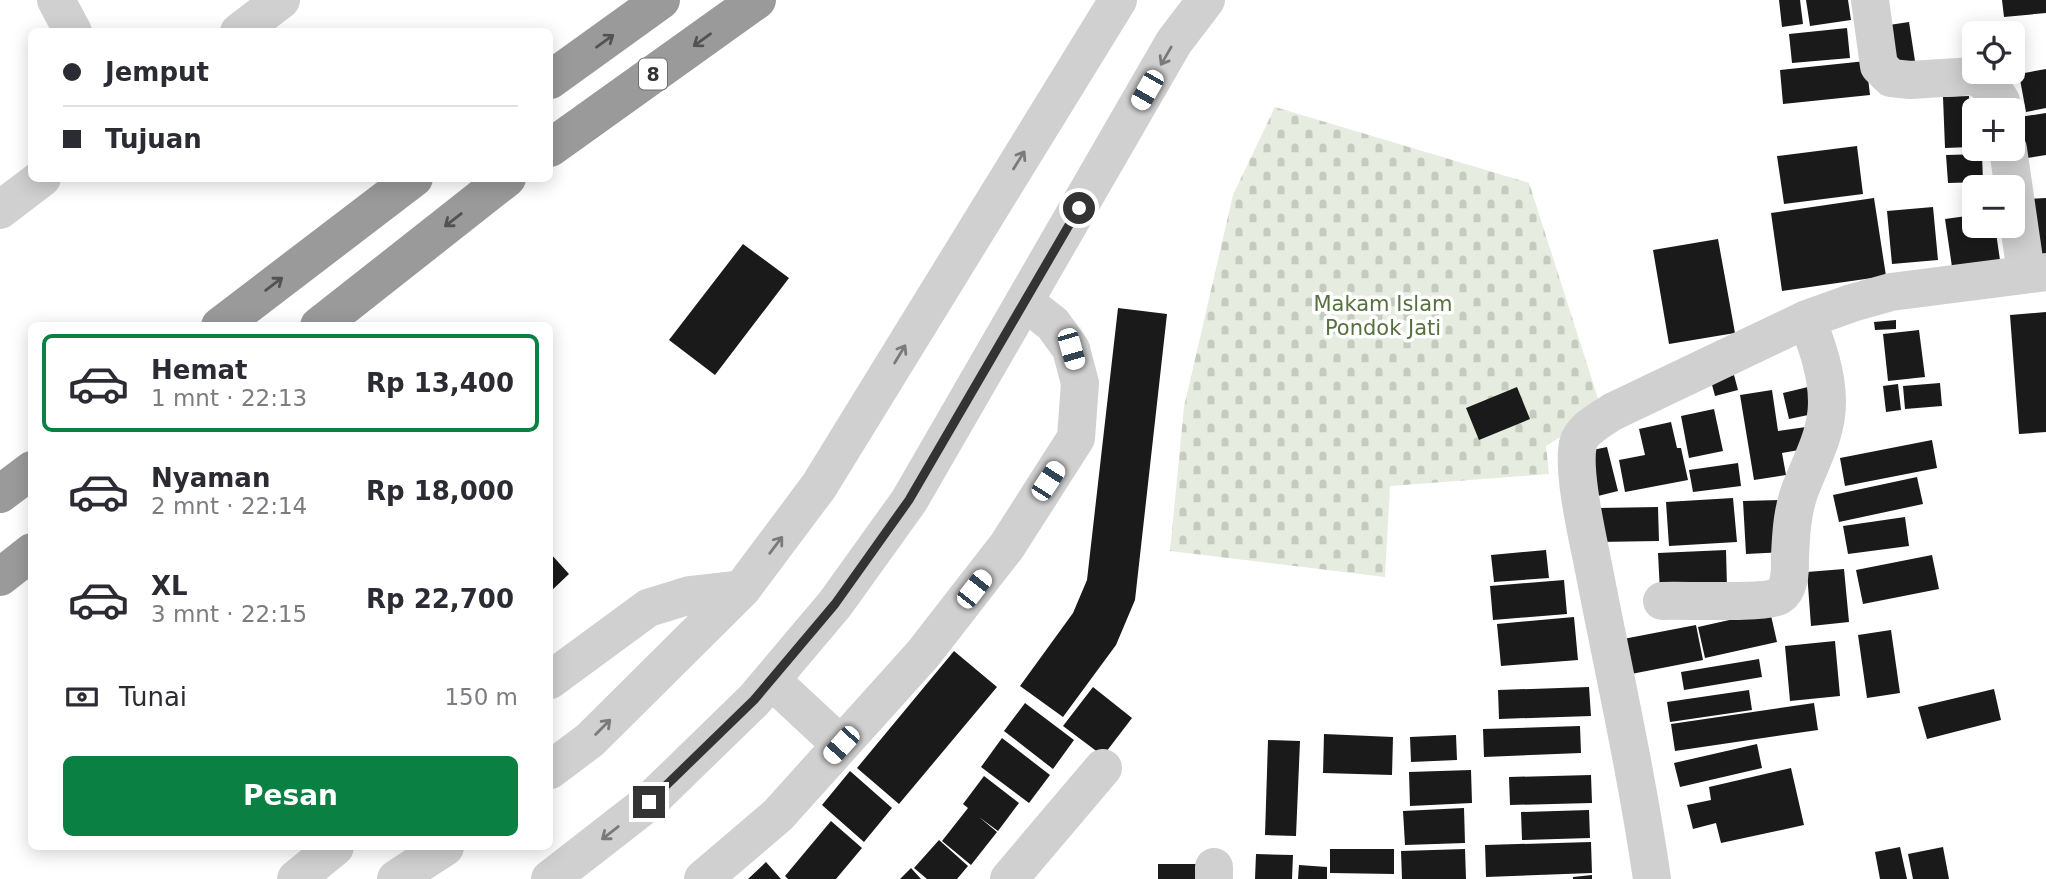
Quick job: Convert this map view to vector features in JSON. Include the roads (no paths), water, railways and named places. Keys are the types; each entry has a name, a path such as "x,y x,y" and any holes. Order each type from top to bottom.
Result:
{"highway":[{"path":"553,78 661,0"},
{"name":"8","path":"553,146 757,0"},
{"path":"225,322 409,182"},
{"path":"324,322 502,182"},
{"path":"0,494 28,473"},
{"path":"0,577 28,555"}],"street":[{"path":"56,0 71,28"},
{"path":"244,28 281,0"},
{"path":"553,768 590,740 743,589 820,486 1118,0"},
{"path":"550,879 649,802 754,700 835,604 909,500 1174,42 1206,0"},
{"path":"1870,0 1879,66 1891,78 1910,80 1975,76 1992,87 1999,98"},
{"path":"1652,879 1640,798 1575,461 1578,440 1590,427 1612,412 1807,319 1891,292 2036,273 2011,161"},
{"path":"0,210 37,182"},
{"path":"703,879 778,815 923,654 1007,546 1076,438 1080,383 1071,349 1053,324 1025,303"},
{"path":"1662,601 1766,599 1783,592 1789,581 1791,529 1799,494 1825,426 1827,404 1819,350 1807,319"},
{"path":"553,678 648,608 690,595 743,589"},
{"path":"771,680 841,745"},
{"path":"1009,879 1103,768"},
{"path":"296,879 331,850"},
{"path":"396,879 440,850"}],"park label":[{"name":"Makam Islam Pondok Jati","path":"1383,316"}]}
